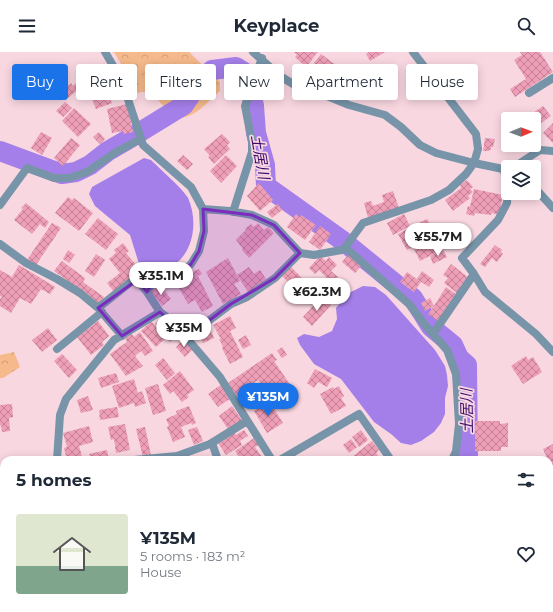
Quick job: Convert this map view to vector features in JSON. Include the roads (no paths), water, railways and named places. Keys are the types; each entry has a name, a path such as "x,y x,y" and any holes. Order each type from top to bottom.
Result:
{"street":[{"path":"105,52 122,81 143,145 191,187 204,209 204,230 199,251 190,264 180,273 164,280 153,282 147,292"},
{"path":"253,52 262,58 280,76 293,84 349,105 385,115 401,127 420,146 436,153 501,168"},
{"path":"345,249 363,223 432,200 449,190 466,174 474,163 478,149 476,134 412,52"},
{"path":"233,212 252,152 252,142 245,106 262,58"},
{"path":"529,92 553,78"},
{"path":"0,204 27,168 54,178 69,178 87,172 116,152 141,139"},
{"path":"525,160 540,150 553,151"},
{"path":"541,195 553,208"},
{"path":"507,200 498,220 462,258 485,292 536,334 553,352"},
{"path":"204,209 252,215 274,225 300,253 314,255 347,249 409,304 448,350 456,374 459,424 456,451 454,456"},
{"path":"0,244 26,263 57,278 80,293 100,310 122,336"},
{"path":"187,337 231,304 247,297 275,278 300,253"},
{"path":"433,334 474,274"},
{"path":"57,349 132,281 137,280 160,312 173,322 187,337 220,377 269,456"},
{"path":"57,456 60,415 66,400 114,340 160,312"},
{"path":"287,456 358,414 388,456"},
{"path":"177,456 210,444 247,421"},
{"path":"210,444 213,446 217,456"}],"waterway":[{"name":"土居川","path":"0,151 62,174 76,172 90,165 108,151 184,105 199,82 212,70 236,67 247,74 254,106 256,133 265,165 266,186 343,241 413,298 431,327 453,345 459,358 467,365 468,456"}]}
